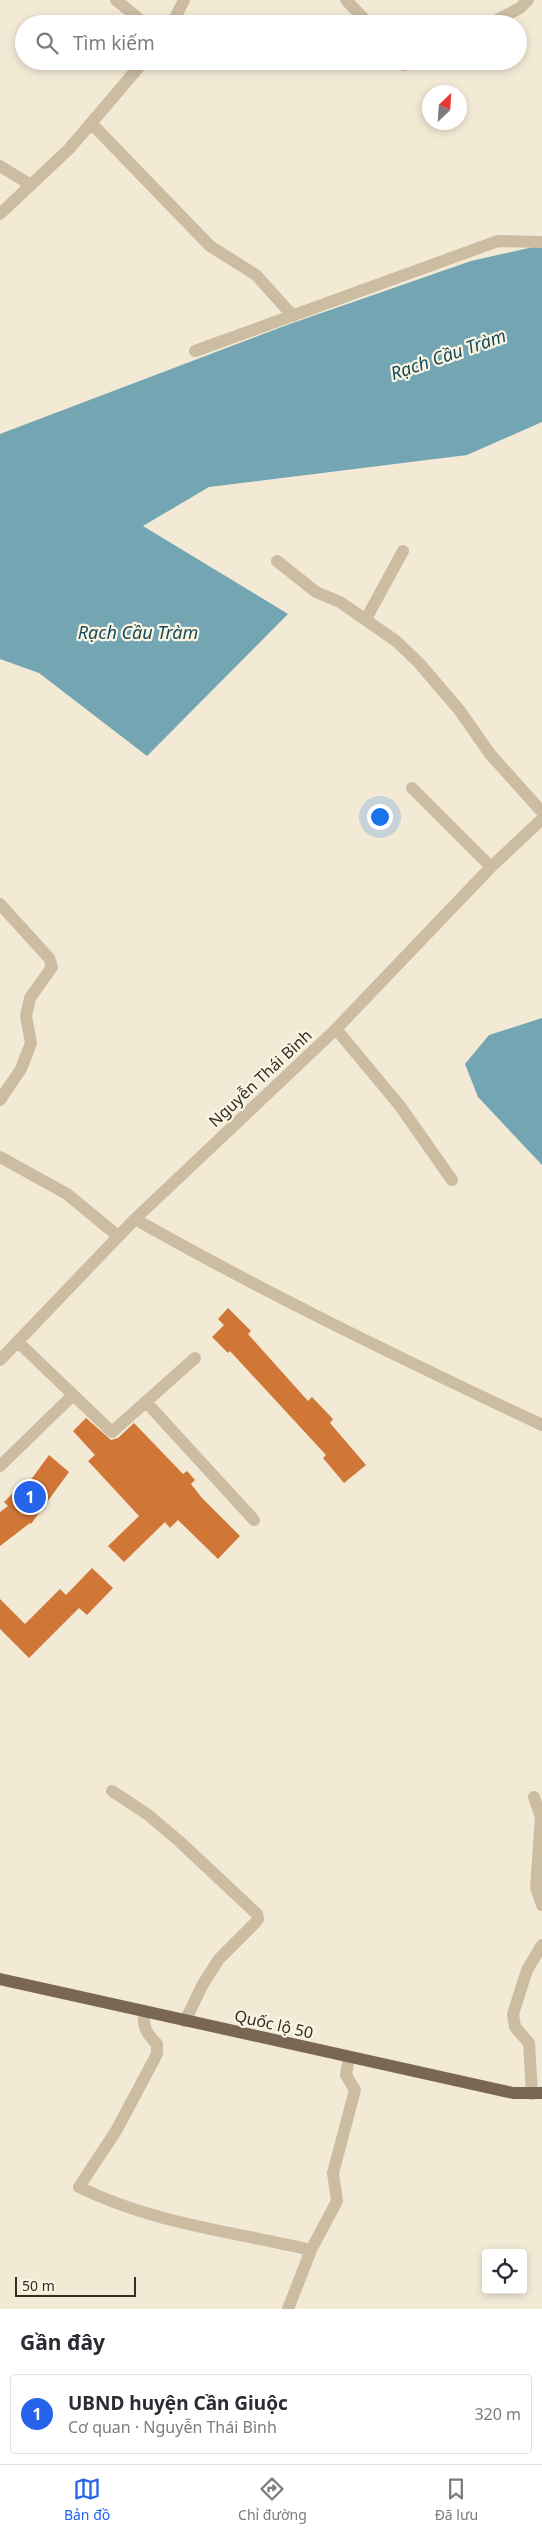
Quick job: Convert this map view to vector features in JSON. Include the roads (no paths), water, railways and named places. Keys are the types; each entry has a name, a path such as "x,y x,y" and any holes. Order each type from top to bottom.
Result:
{"main road":[{"name":"Quốc lộ 50","path":"0,1979 513,2093 537,2094"}],"street":[{"path":"116,0 134,15"},
{"path":"176,15 184,0"},
{"path":"346,0 360,15"},
{"path":"506,15 520,8 528,0"},
{"path":"0,214 68,149 136,70"},
{"path":"91,123 210,246 256,275 293,316"},
{"path":"0,166 31,185"},
{"path":"194,351 498,241 542,242"},
{"path":"366,619 403,551"},
{"path":"277,561 316,592 340,602 396,642 418,663 460,711 490,754 542,812"},
{"path":"412,788 491,867"},
{"name":"Nguyễn Thái Bình","path":"0,1360 135,1219 336,1029 491,867 542,819"},
{"path":"0,904 49,958 52,967 30,998 26,1016 31,1043 20,1068 0,1100"},
{"path":"336,1029 400,1106 452,1180"},
{"path":"0,1157 67,1194 118,1236"},
{"path":"135,1219 222,1267 451,1382 542,1425"},
{"path":"18,1342 112,1432 195,1358"},
{"path":"0,1466 73,1395"},
{"path":"146,1402 254,1520"},
{"path":"112,1792 147,1814 179,1841 257,1914 258,1919 255,1923 219,1959 203,1984 186,2021"},
{"path":"534,1797 541,1817 536,1888 542,1905"},
{"path":"537,2094 529,2043 515,2027 513,2014 527,1970 542,1945"},
{"path":"144,2012 143,2024 147,2034 157,2044 157,2054 116,2131 79,2187 115,2203 159,2216 311,2250"},
{"path":"288,2309 311,2250 337,2201 333,2173 347,2125 347,2113 356,2090 346,2075 349,2057"}],"water":[{"name":"Rạch Cầu Tràm","path":"542,245 542,422 467,455 209,487 143,526 288,614 147,756 39,673 0,659 0,434 287,325 471,261"},
{"path":"542,1018 542,1165 478,1097 465,1064 489,1035"}],"place":[{"name":"UBND huyện Cần Giuộc","path":"30,1497"}]}
